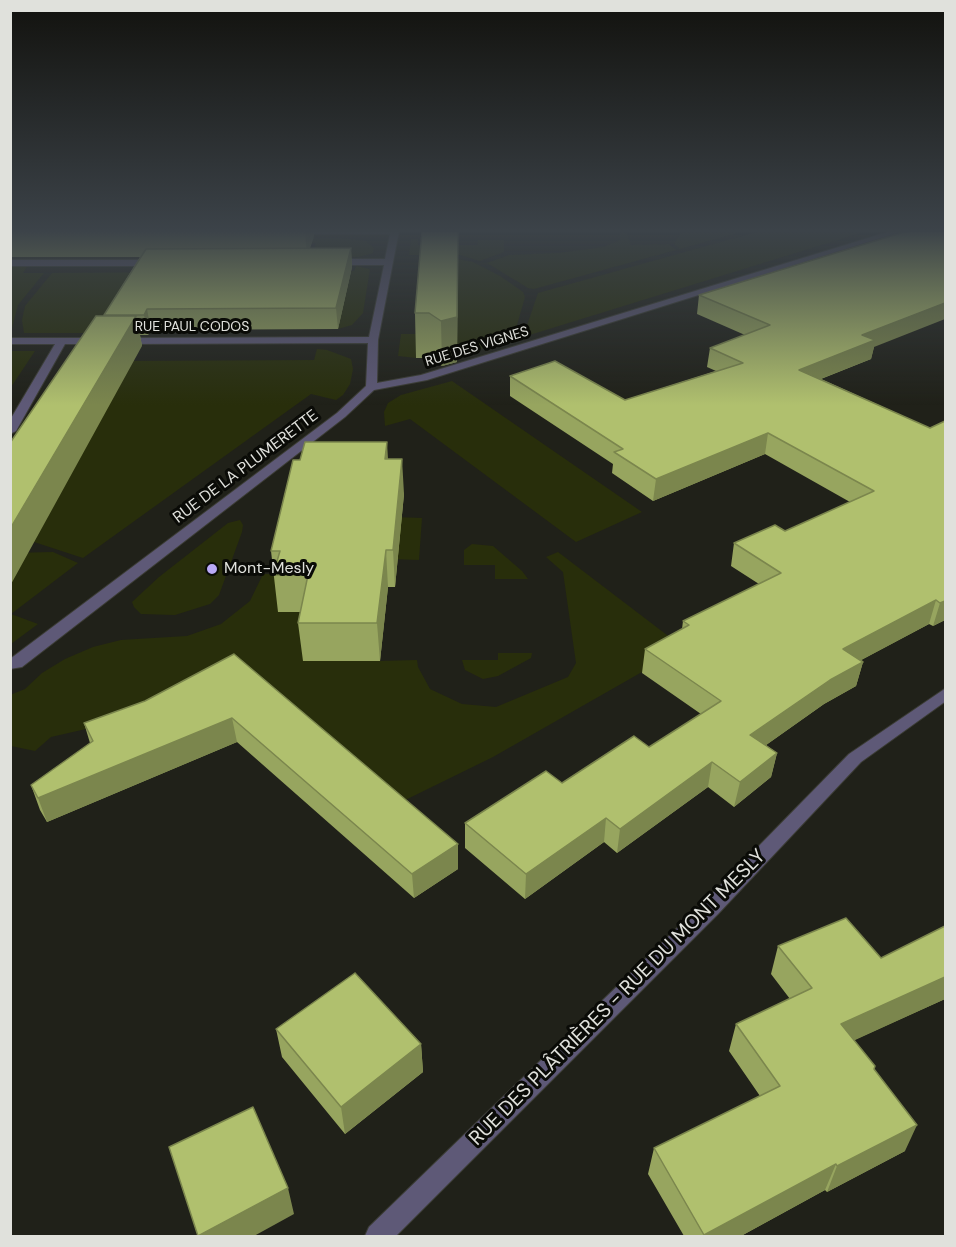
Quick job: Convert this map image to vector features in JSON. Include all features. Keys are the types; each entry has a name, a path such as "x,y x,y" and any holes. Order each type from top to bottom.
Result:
{"street":[{"path":"371,387 373,340 383,289"},
{"name":"RUE DES VIGNES","path":"371,387 423,378 711,289"},
{"name":"RUE PAUL CODOS","path":"10,341 373,340"},
{"path":"10,431 62,341"},
{"name":"RUE DE LA PLUMERETTE","path":"10,664 16,663 341,415 371,387"},
{"name":"RUE DES PLÂTRIÈRES - RUE DU MONT MESLY","path":"378,1236 711,908 855,758 945,693"}],"green space":[{"path":"11,289 31,289 18,305 11,332"},
{"path":"39,289 367,289 363,313 352,325 338,329 341,312 110,333 24,333 22,320 25,306"},
{"path":"458,289 519,289 523,292 525,297 513,339 457,356"},
{"path":"552,289 678,289 523,337 538,293"},
{"path":"401,334 418,334 416,358 398,356"},
{"path":"317,349 327,350 351,359 353,369 350,384 343,395 336,400 311,394 83,558 34,542 131,361 314,360"},
{"path":"10,351 35,351 11,387"},
{"path":"452,381 642,512 576,542 410,419 385,426 384,412 388,403 401,395"},
{"path":"394,517 422,518 419,560 390,559"},
{"path":"240,520 243,525 242,532 219,595 210,604 175,615 141,614 134,607 132,602 159,577 228,523"},
{"path":"472,544 493,546 528,579 495,579 495,565 464,565 464,550"},
{"path":"53,552 78,563 11,614 11,553"},
{"path":"558,552 684,648 493,757 389,808 316,744 86,729 51,737 35,751 11,746 10,695 25,689 42,673 65,659 93,647 121,640 187,636 221,624 250,601 263,574 279,574 312,612 380,661 417,660 418,667 430,689 462,704 496,707 568,677 576,663 563,572 546,557"},
{"path":"10,614 38,624 11,644"},
{"path":"498,653 532,653 531,658 498,676 483,679 465,670 462,660 498,660"}],"building":[{"path":"120,289 341,289 336,308 147,309 144,315 104,315"},
{"path":"417,289 457,289 457,317 441,321 429,313 415,313"},
{"path":"718,289 945,289 945,303 862,335 875,340 799,370 930,428 945,421 945,601 940,603 936,600 843,649 863,662 830,680 750,735 777,753 740,782 712,762 620,829 606,818 526,874 465,823 546,771 562,783 634,736 649,747 721,701 645,649 689,625 683,621 781,573 734,543 775,525 785,531 874,491 768,433 656,479 614,452 623,449 510,376 555,361 625,400 743,363 710,348 770,325 699,295"},
{"path":"96,316 136,316 10,529 10,443"},
{"path":"305,442 387,442 385,459 402,459 393,550 386,550 377,623 298,623 308,575 273,575 280,551 271,551 293,460 300,460"},
{"path":"234,654 458,844 412,874 232,718 38,798 31,785 93,741 84,723 145,701"},
{"path":"846,918 881,958 945,926 945,977 841,1024 875,1066 874,1069 917,1125 837,1166 836,1164 704,1235 654,1148 780,1086 736,1024 812,988 778,946"},
{"path":"355,973 421,1044 341,1107 276,1029"},
{"path":"253,1107 288,1188 198,1236 169,1147"}],"place":[{"name":"Mont-Mesly","path":"212,569"}]}
